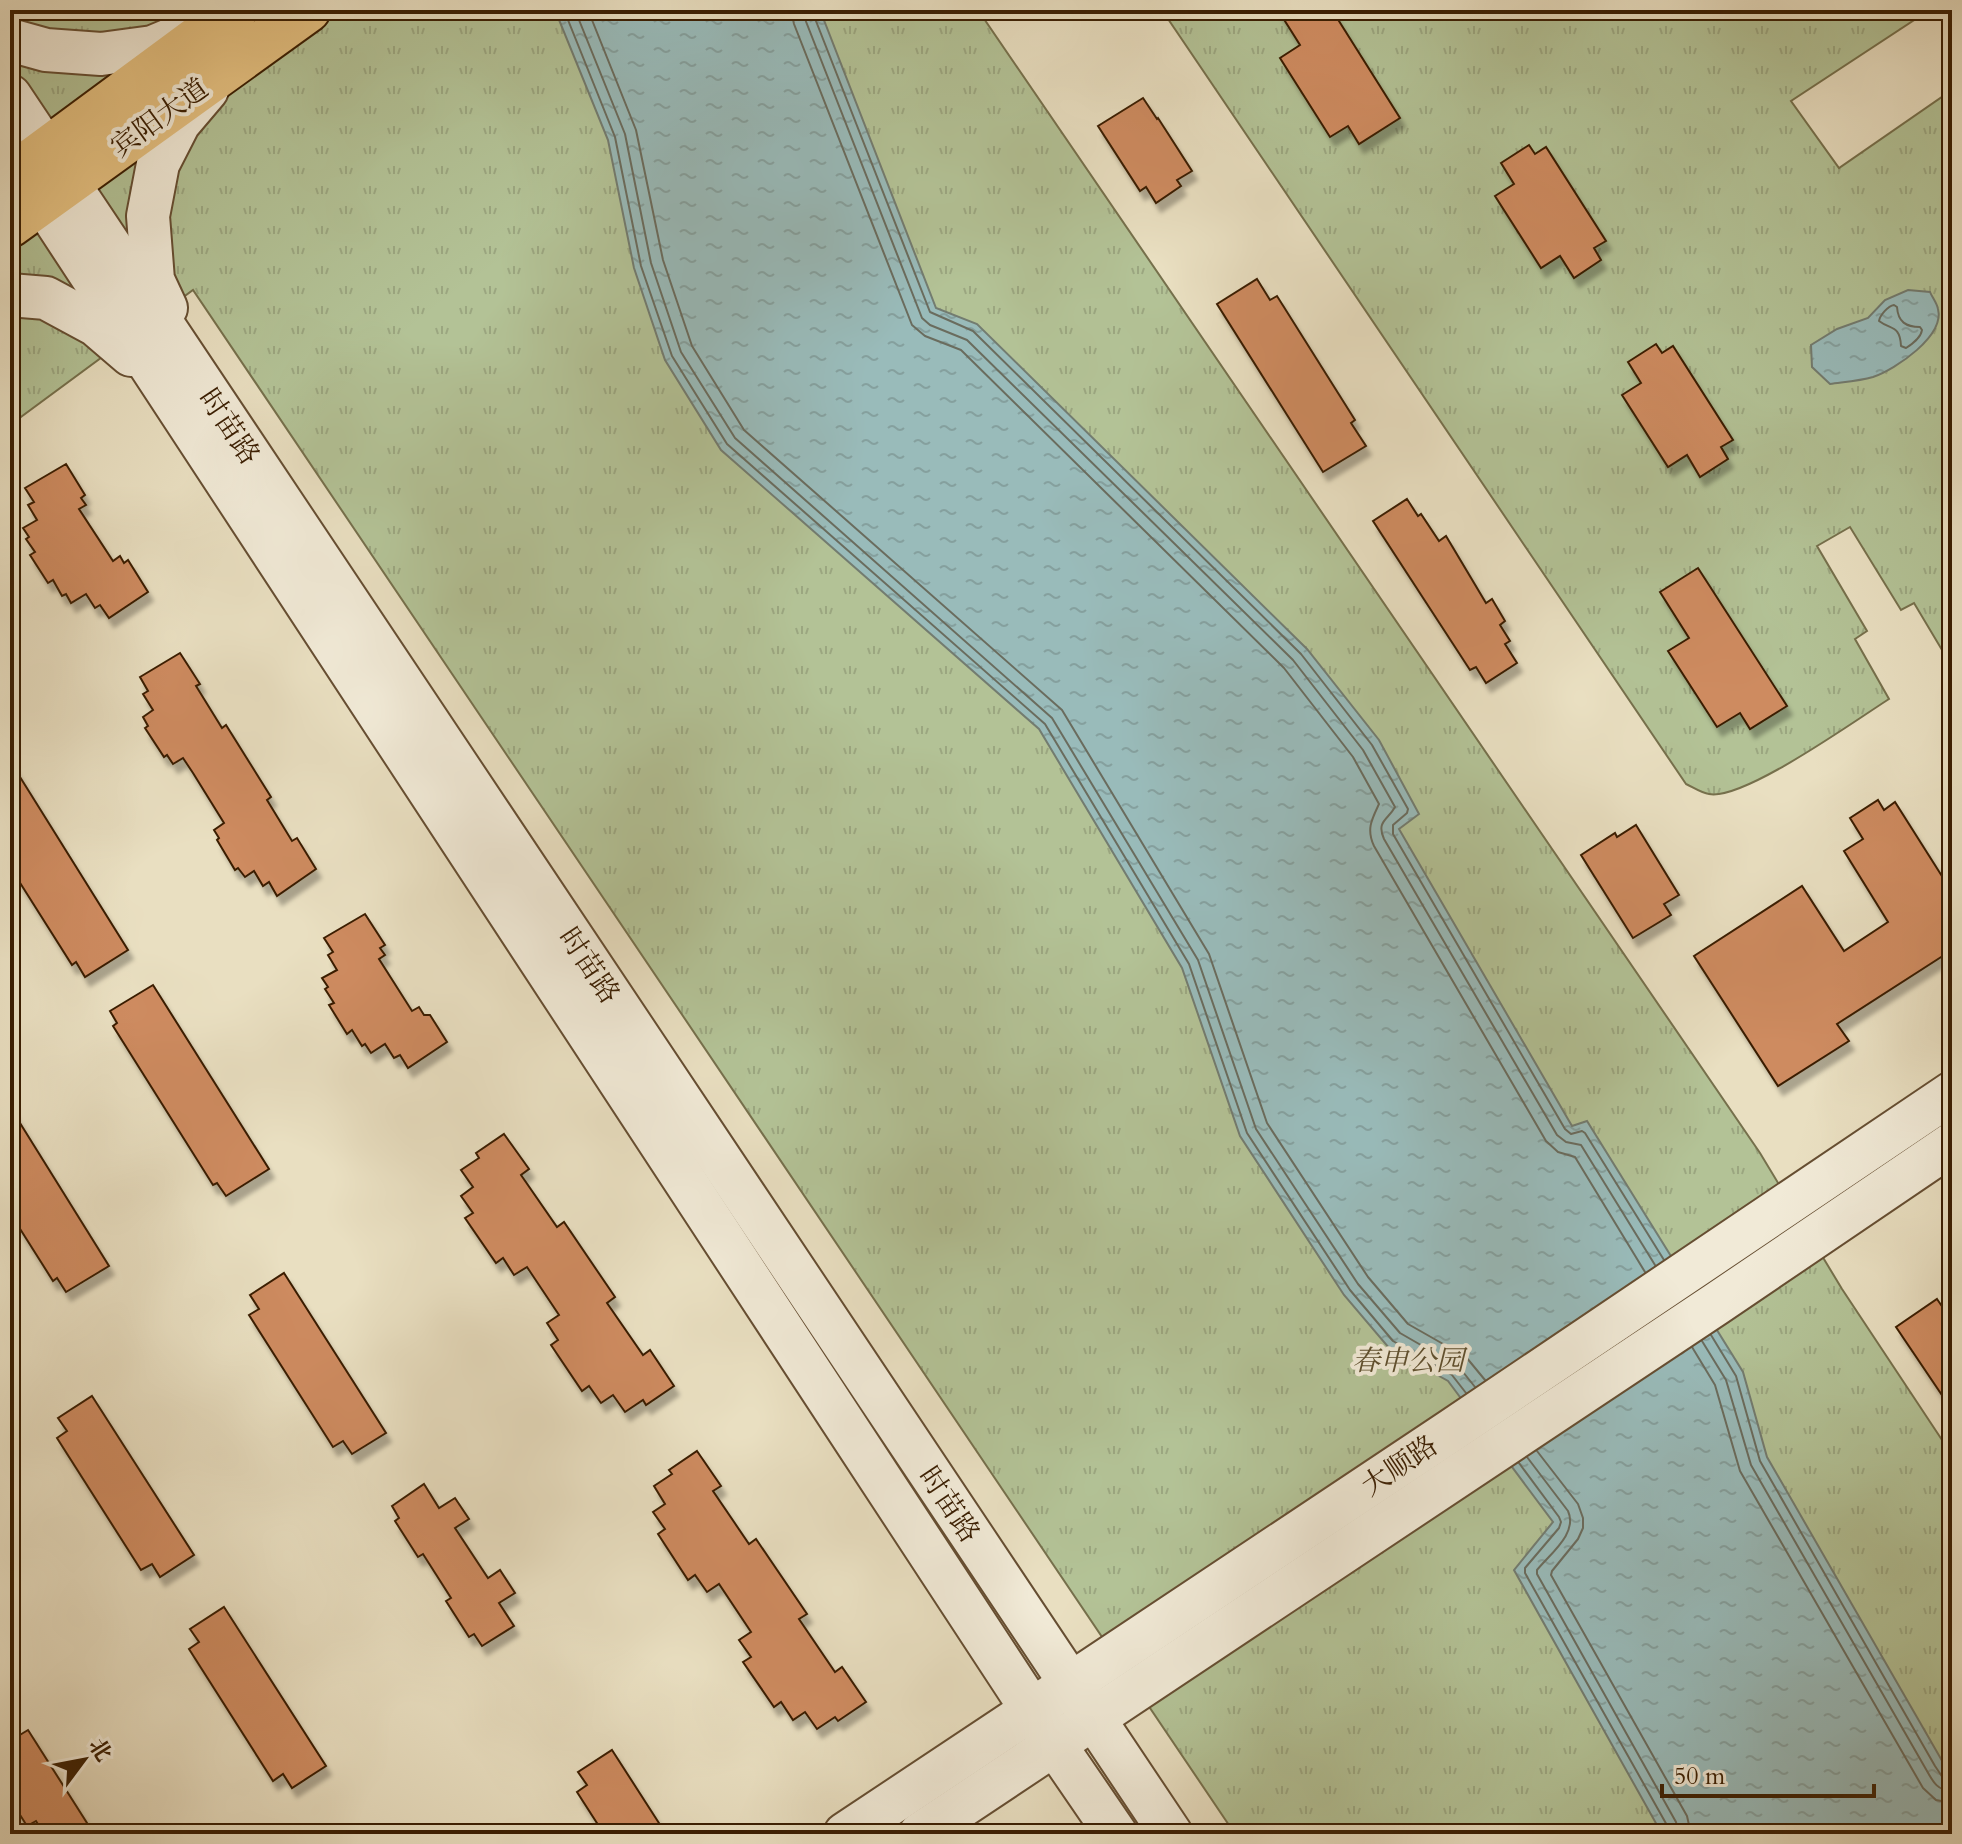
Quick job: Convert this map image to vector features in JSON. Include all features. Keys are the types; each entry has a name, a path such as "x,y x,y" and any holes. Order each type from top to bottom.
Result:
{"highway":[{"name":"宾阳大道","path":"30,180 245,55 308,10"},
{"name":"宾阳大道","path":"30,180 232,13"}],"street":[{"path":"10,40 46,50 101,54 153,47 232,13"},
{"path":"180,380 153,280 148,216 158,164 179,123 203,94 245,55"},
{"name":"时苗路","path":"10,96 30,180 180,380 1171,1834"},
{"path":"10,295 46,298 96,325 128,352 180,380"},
{"name":"时苗路","path":"180,380 1055,1745 1116,1834"},
{"name":"大顺路","path":"845,1834 1952,1093"},
{"name":"大顺路","path":"920,1834 1952,1144"}],"green space":[{"name":"春申公园","path":"10,10 978,10 1760,1153 1842,1289 1952,1455 1952,1834 1235,1834 193,290 10,425"},
{"path":"1162,10 1943,10 1925,13 1791,101 1839,168 1952,90 1952,658 1948,660 1914,603 1901,610 1850,527 1817,546 1867,631 1855,639 1889,699 1799,757 1747,785 1725,793 1709,794 1686,784"}],"water":[{"path":"555,10 820,10 936,308 977,324 1307,649 1379,740 1419,814 1399,829 1572,1126 1587,1121 1743,1372 1767,1457 1952,1778 1952,1834 1662,1834 1514,1570 1553,1522 1448,1381 1389,1348 1344,1295 1240,1136 1182,968 1039,729 721,450 665,360 634,268 608,140"},
{"path":"1908,290 1930,292 1937,305 1938,319 1927,340 1906,359 1873,377 1830,384 1812,367 1811,345 1837,329 1868,318 1885,300"}],"building":[{"path":"1278,10 1332,10 1400,118 1359,144 1348,126 1330,137 1280,58 1300,45"},
{"path":"1143,98 1192,171 1177,180 1181,186 1156,203 1146,187 1140,191 1098,126"},
{"path":"1529,145 1535,154 1546,147 1606,241 1594,248 1601,260 1574,278 1560,256 1541,268 1495,196 1514,184 1501,163"},
{"path":"1257,279 1270,300 1277,296 1355,420 1351,423 1366,446 1323,472 1217,304"},
{"path":"1656,344 1662,353 1673,346 1733,440 1721,447 1728,459 1700,477 1687,455 1668,467 1622,395 1641,383 1628,362"},
{"path":"66,464 85,495 81,498 86,505 79,509 113,561 120,556 124,563 128,560 148,592 109,618 100,605 95,608 86,594 71,603 66,594 62,596 53,580 48,583 30,555 35,552 23,528 37,520 28,505 34,502 25,488"},
{"path":"1407,499 1439,541 1446,536 1486,603 1492,599 1505,621 1500,625 1510,641 1505,644 1517,663 1486,683 1476,667 1470,670 1373,521"},
{"path":"1698,568 1787,706 1750,729 1740,713 1717,727 1668,651 1689,638 1660,592"},
{"path":"180,653 222,728 226,725 271,797 267,800 292,841 297,838 316,869 277,896 269,882 263,886 254,871 245,877 238,868 235,870 214,830 224,823 193,773 183,758 173,764 167,755 164,757 145,728 148,726 143,717 153,710 143,694 148,691 140,677"},
{"path":"10,761 128,950 85,977 76,962 72,965 10,867"},
{"path":"1878,800 1884,810 1895,802 1952,892 1952,950 1837,1024 1849,1041 1778,1086 1694,956 1802,886 1844,951 1888,922 1844,851 1863,839 1850,818"},
{"path":"1636,825 1679,895 1664,904 1671,915 1633,938 1581,855 1615,833 1617,837"},
{"path":"365,914 385,945 380,948 385,955 379,959 412,1011 419,1007 424,1015 430,1015 447,1042 408,1068 400,1055 394,1058 385,1044 371,1053 365,1044 362,1046 352,1030 347,1034 329,1005 334,1003 322,978 337,970 328,955 333,952 324,938"},
{"path":"153,985 269,1169 226,1196 217,1183 213,1185 113,1026 117,1023 110,1011"},
{"path":"10,1107 109,1266 66,1292 57,1278 53,1281 10,1213"},
{"path":"504,1134 529,1169 521,1175 557,1227 564,1222 615,1297 607,1303 643,1355 650,1350 674,1386 646,1405 643,1400 625,1412 613,1395 601,1403 589,1386 582,1391 551,1345 558,1340 547,1323 559,1315 527,1267 514,1275 503,1258 496,1263 465,1218 473,1213 461,1196 473,1187 461,1170 479,1158 476,1153"},
{"path":"284,1273 386,1433 352,1454 343,1441 333,1447 249,1315 259,1309 250,1295"},
{"path":"1937,1299 1952,1321 1952,1410 1896,1327"},
{"path":"92,1396 194,1555 160,1577 152,1564 141,1570 57,1438 67,1431 58,1418"},
{"path":"697,1451 721,1486 713,1491 749,1544 756,1539 807,1614 799,1619 835,1672 842,1667 866,1702 838,1721 835,1717 817,1729 805,1712 793,1720 781,1702 774,1707 743,1662 751,1657 739,1640 751,1632 719,1584 707,1592 695,1575 688,1580 658,1534 665,1529 653,1512 665,1504 654,1486 672,1474 669,1470"},
{"path":"424,1484 439,1508 455,1498 469,1519 455,1528 488,1578 500,1570 515,1593 499,1603 514,1626 482,1646 474,1634 469,1637 446,1601 451,1598 423,1554 418,1557 395,1521 399,1518 392,1506"},
{"path":"224,1607 326,1766 292,1788 283,1774 273,1781 189,1649 199,1642 190,1629"},
{"path":"28,1730 94,1834 44,1834 36,1821 27,1826 10,1799 10,1741"},
{"path":"612,1750 666,1834 604,1834 577,1792 587,1785 578,1772"}]}
